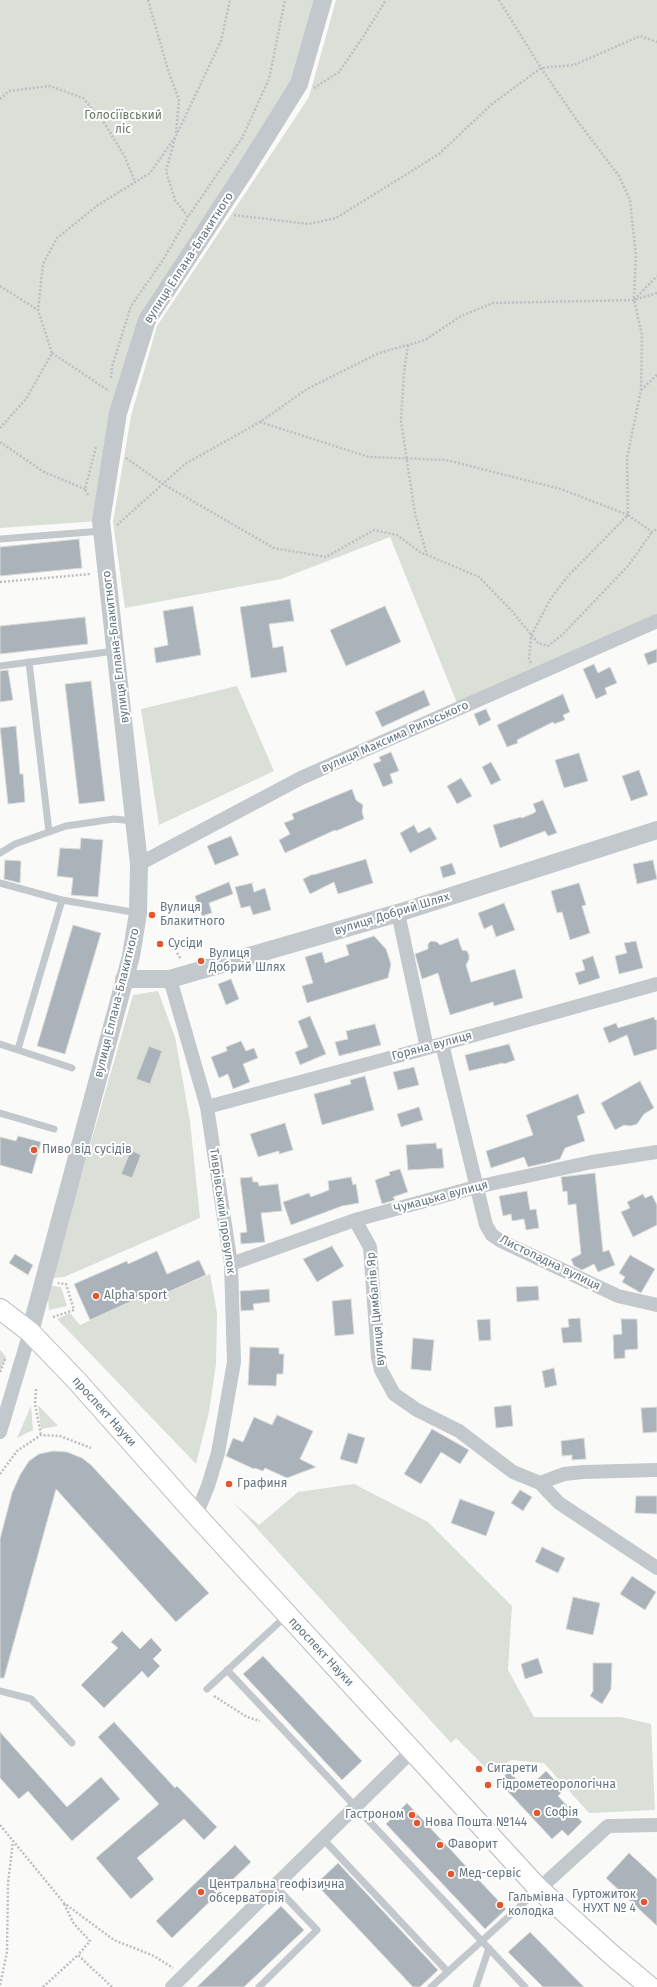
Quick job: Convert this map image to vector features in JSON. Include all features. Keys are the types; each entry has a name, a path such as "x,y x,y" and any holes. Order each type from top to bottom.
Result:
{"main road":[{"name":"проспект Науки","path":"0,1308 30,1332 82,1387 287,1615 539,1889 613,1956 650,1987"}],"street":[{"name":"вулиця Еллана-Блакитного","path":"30,1332 45,1281 135,938 138,913 139,864 107,572 110,528 101,521 118,413 147,320 244,172 299,84 323,0"},
{"name":"вулиця Максима Рильського","path":"139,864 302,778 657,621"},
{"name":"вулиця Добрий Шлях","path":"124,979 170,979 398,913 657,830"},
{"path":"398,913 427,1048"},
{"name":"Тиврівський провулок","path":"170,979 207,1107 231,1264 234,1362 218,1452 208,1486 196,1515"},
{"name":"Горяна вулиця","path":"207,1107 657,984"},
{"name":"Листопадна вулиця","path":"442,1044 486,1226 492,1235 618,1296 657,1305"},
{"name":"Чумацька вулиця","path":"231,1264 355,1220 476,1187 592,1162 657,1152"},
{"name":"вулиця Цимбалів Яр","path":"355,1220 370,1247 378,1357 381,1371 394,1394 417,1410 460,1431 513,1472 540,1483 559,1503 657,1568"},
{"path":"0,1432 30,1332"},
{"path":"540,1483 564,1474 657,1470"},
{"path":"172,1987 412,1751"},
{"path":"539,1889 608,1826 657,1825"}],"lane":[{"path":"0,539 110,528"},
{"path":"0,666 116,651"},
{"path":"29,662 49,832"},
{"path":"0,853 15,844 66,826 114,819 135,821"},
{"path":"0,883 62,900 138,913"},
{"path":"18,1049 62,900"},
{"path":"0,1044 72,1068"},
{"path":"0,1113 54,1129"},
{"path":"207,1689 287,1615"},
{"path":"227,1670 357,1806 526,1987"},
{"path":"0,1691 31,1699 72,1743"},
{"path":"323,1839 448,1972"},
{"path":"260,1987 317,1930 275,1886"},
{"path":"431,1987 539,1889"},
{"path":"476,1987 489,1948"}],"path":[{"path":"109,391 52,353 38,310 43,264 57,238 98,205 150,173 176,136 179,100 168,70 148,0"},
{"path":"230,0 221,41 176,136 166,171 175,200 188,217 242,138 270,79 285,0"},
{"path":"311,90 339,72 362,40 386,0"},
{"path":"499,0 541,68 576,119 619,176 630,200 636,256 634,300 642,335 641,390 627,458 628,515 568,576 551,598 531,636 529,658 536,675"},
{"path":"233,215 309,224 336,218 439,154 492,104 541,68 574,65 640,36 657,42"},
{"path":"0,99 9,91 50,86 84,98 105,124 125,158 135,182"},
{"path":"634,300 657,276"},
{"path":"0,286 38,310"},
{"path":"110,528 185,464 260,422 314,386 379,353 425,340 461,316 493,303 634,300 657,293"},
{"path":"408,345 404,372 401,421 415,514 427,555"},
{"path":"0,428 26,399 52,353"},
{"path":"641,390 657,375"},
{"path":"260,422 369,457 446,460 554,488 628,515 652,532"},
{"path":"0,442 44,472 85,489"},
{"path":"120,454 163,484 274,548 326,557 374,530 398,535 427,555 479,577 511,610 538,644 548,646 562,635 628,566 652,532 657,529"},
{"path":"0,582 107,572"},
{"path":"45,1281 66,1284 74,1310 53,1318"},
{"path":"0,1372 6,1358"},
{"path":"36,1389 35,1404 41,1435"},
{"path":"0,1474 17,1451 41,1435 60,1436 91,1448"},
{"path":"207,1689 219,1700 247,1717 278,1724"},
{"path":"0,1825 64,1903 114,1940 154,1956 184,1975"},
{"path":"0,1985 7,1952 8,1883 12,1841"},
{"path":"43,1987 78,1955 90,1941 74,1924 64,1903"},
{"path":"78,1955 112,1987"}],"green space":[{"name":"Голосіївський ліс","path":"0,0 318,0 295,82 143,318 98,521 0,528"},
{"path":"336,0 657,0 657,615 457,703 390,537 281,579 125,608 113,522 131,416 157,326 309,97"},
{"path":"237,686 274,771 159,825 141,709"},
{"path":"158,991 175,1037 190,1121 200,1218 64,1277 52,1278 133,995"},
{"path":"210,1274 217,1313 216,1364 209,1412 196,1464 57,1319 70,1313 80,1325 143,1296 146,1302"},
{"path":"47,1285 61,1287 67,1306 49,1310"},
{"path":"0,1350 6,1357 0,1372"},
{"path":"38,1405 58,1426 41,1429"},
{"path":"31,1406 33,1430 17,1438"},
{"path":"354,1484 428,1522 512,1606 508,1670 534,1717 621,1717 651,1724 655,1810 589,1813 544,1763 511,1760 494,1771 487,1769 456,1738 451,1743 233,1502 259,1525 298,1492"}],"building":[{"path":"79,539 82,568 0,576 0,547"},
{"path":"290,599 294,621 269,624 273,648 283,646 287,672 251,678 240,607"},
{"path":"193,606 201,655 156,663 154,648 168,645 163,611"},
{"path":"385,606 401,642 346,666 330,630"},
{"path":"85,617 88,644 0,654 0,626"},
{"path":"657,649 657,662 648,665 644,654"},
{"path":"594,664 598,673 610,667 617,683 605,688 607,694 596,699 583,669"},
{"path":"8,670 13,700 0,702 0,671"},
{"path":"91,681 105,801 79,804 65,684"},
{"path":"424,690 430,705 382,727 375,712"},
{"path":"563,694 570,712 563,715 565,720 554,724 553,722 517,740 518,743 507,747 497,725"},
{"path":"486,709 491,720 479,726 474,714"},
{"path":"16,726 20,774 23,774 25,802 8,804 0,728"},
{"path":"391,752 399,771 390,774 393,783 383,787 373,764 381,761 379,757"},
{"path":"579,753 588,781 564,788 555,760"},
{"path":"491,762 501,780 491,785 482,767"},
{"path":"639,770 648,795 631,801 622,776"},
{"path":"461,778 472,796 457,804 447,786"},
{"path":"352,789 356,800 363,805 362,812 364,819 336,831 335,830 285,853 279,840 290,834 284,823 294,819 292,814"},
{"path":"543,800 557,833 548,836 545,831 500,848 493,825 521,817 522,818 534,813 536,811 533,804"},
{"path":"414,825 418,833 430,827 437,839 410,853 400,833"},
{"path":"231,836 239,855 215,865 207,846"},
{"path":"81,838 103,840 98,897 71,895 73,878 57,876 60,848 80,849"},
{"path":"366,859 373,883 338,894 334,882 310,894 303,879 313,874"},
{"path":"5,860 21,861 20,883 4,879"},
{"path":"653,860 657,879 637,884 633,864"},
{"path":"452,863 456,874 443,878 440,867"},
{"path":"229,882 233,894 209,903 212,913 202,916 195,896"},
{"path":"252,883 254,892 265,888 271,910 253,915 250,906 241,908 235,887"},
{"path":"579,883 586,905 582,906 590,933 570,940 562,912 557,913 551,891"},
{"path":"504,903 515,930 496,937 492,925 484,929 478,913"},
{"path":"73,925 101,933 65,1054 37,1046"},
{"path":"374,936 386,949 391,964 388,978 307,1003 302,986 313,983 305,957 322,952 325,963 349,955 346,945"},
{"path":"458,938 462,950 467,951 469,955 466,965 471,982 515,969 523,998 494,1006 493,1002 450,1015 438,973 422,979 415,954 428,949 428,944 431,941 437,942 440,945"},
{"path":"636,941 643,968 619,974 615,956 627,953 624,943"},
{"path":"593,956 600,978 579,985 575,973 585,970 582,960"},
{"path":"231,979 239,999 226,1005 218,984"},
{"path":"310,1016 326,1054 300,1065 295,1052 308,1047 298,1021"},
{"path":"654,1017 655,1020 657,1020 657,1049 634,1056 627,1035 609,1043 603,1028 616,1023 618,1028"},
{"path":"375,1024 381,1045 339,1056 335,1042 348,1039 346,1031"},
{"path":"241,1041 246,1051 254,1048 258,1058 243,1064 250,1082 233,1089 228,1074 219,1078 211,1057 227,1051 226,1047"},
{"path":"509,1044 515,1060 504,1064 469,1071 465,1055"},
{"path":"149,1046 162,1051 150,1084 136,1079"},
{"path":"414,1067 419,1085 398,1090 393,1072"},
{"path":"365,1076 374,1110 322,1125 314,1094 351,1084 350,1080"},
{"path":"640,1081 654,1108 644,1114 637,1124 630,1126 624,1125 615,1130 601,1103"},
{"path":"578,1094 585,1113 577,1116 585,1141 565,1148 560,1159 550,1162 528,1167 524,1157 491,1168 486,1151 533,1135 526,1115"},
{"path":"419,1107 423,1120 401,1127 397,1114"},
{"path":"285,1123 293,1150 279,1154 279,1151 258,1157 250,1134"},
{"path":"18,1136 41,1142 32,1174 0,1165 0,1137 16,1141"},
{"path":"436,1143 437,1149 442,1148 444,1168 408,1170 406,1145"},
{"path":"131,1150 141,1155 132,1178 121,1174"},
{"path":"400,1169 408,1192 393,1197 395,1200 382,1204 375,1180 390,1175 389,1172"},
{"path":"595,1173 603,1252 609,1250 615,1265 598,1272 594,1264 582,1270 574,1266 571,1259 581,1254 576,1204 568,1205 567,1191 563,1192 561,1177"},
{"path":"252,1177 253,1182 258,1182 259,1186 278,1184 282,1211 261,1213 265,1242 241,1244 240,1233 247,1232 240,1178"},
{"path":"351,1177 353,1185 356,1184 359,1203 342,1206 291,1225 283,1202 309,1193 311,1197 329,1190 328,1181"},
{"path":"527,1191 530,1210 536,1209 539,1228 526,1230 524,1219 512,1221 511,1214 503,1216 499,1196"},
{"path":"643,1194 645,1198 652,1195 657,1205 657,1225 633,1237 621,1212 630,1208 627,1202"},
{"path":"332,1246 344,1266 317,1282 303,1259"},
{"path":"157,1251 167,1274 199,1260 206,1275 157,1297 154,1291 90,1320 74,1284 127,1261 128,1264"},
{"path":"15,1254 33,1265 28,1275 9,1263"},
{"path":"630,1255 655,1269 641,1293 622,1282 625,1277 619,1273"},
{"path":"538,1286 539,1300 517,1302 516,1287"},
{"path":"269,1289 270,1302 253,1304 254,1310 241,1311 240,1291"},
{"path":"351,1299 354,1334 335,1336 332,1301"},
{"path":"580,1318 582,1342 563,1343 561,1328 569,1327 568,1319"},
{"path":"490,1319 491,1340 479,1341 477,1320"},
{"path":"621,1319 637,1319 638,1349 625,1350 625,1358 614,1359 613,1335 622,1334"},
{"path":"413,1338 434,1340 431,1371 411,1369"},
{"path":"250,1347 279,1348 279,1354 284,1354 283,1374 277,1374 276,1386 248,1385"},
{"path":"554,1368 557,1385 545,1388 542,1371"},
{"path":"511,1405 513,1426 496,1428 494,1407"},
{"path":"657,1407 657,1432 643,1433 641,1408"},
{"path":"277,1415 313,1431 300,1459 316,1467 287,1478 265,1468 263,1471 254,1469 226,1456 233,1438 243,1442 254,1417 272,1425"},
{"path":"432,1429 469,1450 460,1464 441,1452 421,1484 404,1474"},
{"path":"348,1433 365,1438 357,1464 340,1459"},
{"path":"584,1438 586,1459 572,1460 572,1455 562,1456 561,1441"},
{"path":"53,1451 67,1452 82,1458 91,1465 209,1593 176,1622 56,1489 4,1678 0,1678 0,1539 12,1493 20,1475 29,1461 39,1454"},
{"path":"520,1490 532,1497 523,1511 511,1503"},
{"path":"636,1496 657,1496 657,1514 635,1513"},
{"path":"460,1499 495,1512 486,1536 451,1523"},
{"path":"542,1547 565,1558 558,1573 535,1562"},
{"path":"632,1576 656,1592 645,1610 620,1594"},
{"path":"573,1597 600,1603 593,1635 566,1629"},
{"path":"122,1631 140,1649 151,1638 162,1650 153,1659 160,1666 148,1678 142,1671 104,1708 81,1685 118,1648 111,1642"},
{"path":"263,1656 362,1761 342,1780 243,1674"},
{"path":"538,1658 543,1673 525,1679 521,1664"},
{"path":"593,1663 612,1663 611,1689 602,1704 590,1696 593,1691"},
{"path":"114,1722 175,1788 177,1786 217,1827 204,1840 184,1819 137,1858 154,1879 131,1899 96,1858 159,1804 98,1737"},
{"path":"0,1732 67,1807 101,1777 120,1799 72,1841 28,1791 19,1799 0,1778"},
{"path":"509,1771 526,1790 546,1771 564,1790 558,1796 582,1822 568,1836 562,1830 552,1839 499,1782"},
{"path":"407,1803 506,1909 485,1929 386,1824"},
{"path":"235,1845 251,1862 172,1938 156,1921"},
{"name":"Гуртожиток НУХТ № 4","path":"629,1853 657,1879 657,1926 606,1878"},
{"path":"338,1863 438,1970 420,1987 413,1987 316,1884"},
{"path":"281,1906 304,1930 244,1987 197,1987"},
{"path":"530,1932 584,1987 543,1987 508,1952"}],"place":[{"name":"Вулиця Блакитного","path":"152,915"},
{"name":"Сусіди","path":"160,944"},
{"name":"Вулиця Добрий Шлях","path":"201,961"},
{"name":"Пиво від сусідів","path":"34,1150"},
{"name":"Alpha sport","path":"96,1296"},
{"name":"Графиня","path":"229,1484"},
{"name":"Сигарети","path":"479,1769"},
{"name":"Гідрометеорологічна","path":"488,1785"},
{"name":"Софія","path":"537,1813"},
{"name":"Гастроном","path":"412,1815"},
{"name":"Нова Пошта №144","path":"417,1823"},
{"name":"Фаворит","path":"440,1845"},
{"name":"Мед-сервіс","path":"451,1874"},
{"name":"Центральна геофізична обсерваторія","path":"201,1892"},
{"name":"Гуртожиток НУХТ № 4","path":"644,1902"},
{"name":"Гальмівна колодка","path":"500,1905"}]}
